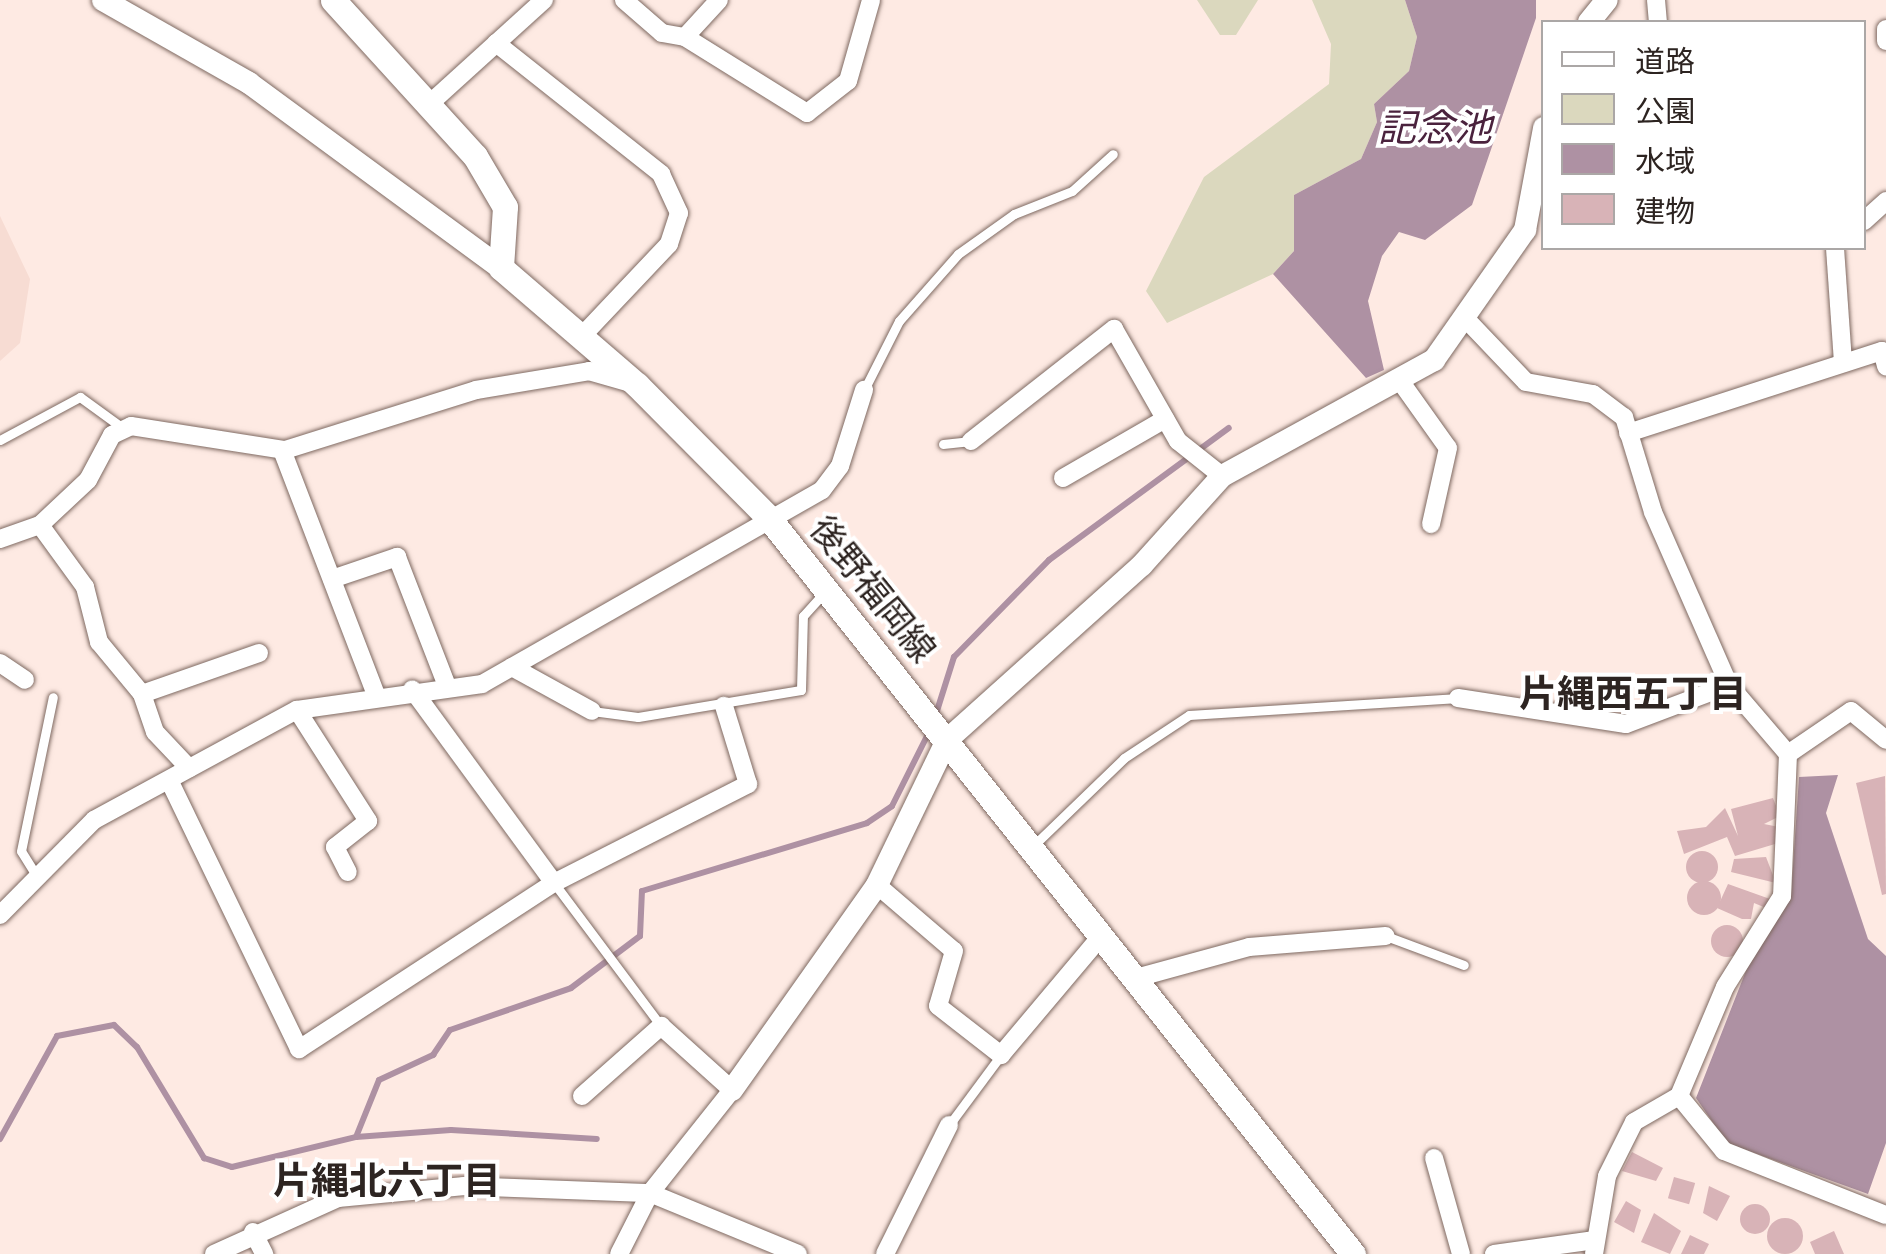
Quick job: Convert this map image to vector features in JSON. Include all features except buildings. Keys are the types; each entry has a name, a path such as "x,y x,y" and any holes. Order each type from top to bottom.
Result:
{"main road":[{"path":"333,0 475,156 505,207 501,268"},
{"name":"後野福岡線","path":"501,268 637,385 768,517 1353,1254"}],"street":[{"path":"103,0 248,83 501,268"},
{"path":"427,106 496,43 521,8 544,0"},
{"path":"624,0 662,33 684,36 808,113 848,82 871,0"},
{"path":"684,36 720,0"},
{"path":"1591,20 1607,0"},
{"path":"1886,29 1886,40"},
{"path":"496,43 662,174 679,213 670,244 580,338"},
{"path":"620,1254 650,1193 732,1090 877,885 947,740 1142,565 1222,476 1277,440 1403,384 1465,318 1525,230 1541,144"},
{"path":"1866,219 1886,201"},
{"path":"1835,250 1843,364"},
{"path":"1465,318 1526,382 1593,394 1628,433 1730,686 1788,754 1782,896 1713,1010 1679,1096 1634,1122 1607,1176 1595,1247 1494,1254"},
{"path":"970,441 1114,328 1184,449 1222,476"},
{"path":"1628,433 1882,352 1886,366"},
{"path":"0,538 40,525 124,429 282,450 476,390 589,371 637,385"},
{"path":"1403,384 1448,448 1431,524"},
{"path":"0,915 94,820 297,710 412,689 482,684 832,482 864,390"},
{"path":"1063,478 1166,419"},
{"path":"282,450 376,695"},
{"path":"40,525 85,587 99,642 142,694 155,732 190,768"},
{"path":"332,579 397,557 447,686"},
{"path":"142,694 259,653"},
{"path":"0,663 26,680"},
{"path":"512,666 592,710"},
{"path":"1458,698 1626,724 1730,686"},
{"path":"412,689 554,882"},
{"path":"169,780 299,1050 554,882 748,784 724,706"},
{"path":"297,710 368,821 335,847 348,872"},
{"path":"1788,754 1851,710 1886,740"},
{"path":"877,885 954,951 938,1006 1002,1055 1102,935"},
{"path":"1136,978 1249,946 1386,936"},
{"path":"582,1096 661,1026 732,1090"},
{"path":"1679,1096 1724,1151 1886,1215"},
{"path":"885,1254 949,1125"},
{"path":"1434,1158 1461,1254"},
{"path":"214,1254 253,1232 376,1190 650,1193 798,1254"},
{"path":"253,1232 264,1254"}],"lane":[{"path":"864,390 899,322 958,254 1014,214 1072,191 1113,154"},
{"path":"0,440 80,397 124,429"},
{"path":"942,444 970,441"},
{"path":"592,710 638,716 724,706 801,690 803,616 827,590"},
{"path":"36,875 21,851 53,696"},
{"path":"1032,846 1136,748 1189,715 1458,698"},
{"path":"554,882 661,1026"},
{"path":"1386,936 1464,965"},
{"path":"949,1125 1002,1055"}],"shaded area":[{"path":"0,216 30,279 20,343 0,361"}],"green space":[{"path":"1197,0 1258,0 1236,35 1220,35"},
{"path":"1312,0 1405,0 1417,37 1409,71 1374,104 1377,122 1361,159 1294,195 1294,251 1273,274 1167,323 1146,291 1204,177 1329,84 1331,44"}],"water":[{"name":"記念池","path":"1405,0 1536,0 1536,18 1472,205 1425,240 1399,232 1382,256 1368,301 1384,370 1366,378 1273,274 1294,251 1294,195 1361,159 1377,122 1374,104 1409,71 1417,37"},
{"path":"1838,775 1826,813 1868,939 1886,956 1886,1143 1868,1194 1727,1143 1696,1098 1753,953 1791,896 1799,777"}],"waterway":[{"path":"936,714 954,657 1049,560 1229,428"},
{"path":"0,1139 57,1036 114,1025 137,1047 204,1158 232,1167 356,1137 379,1080 433,1055 450,1030 571,988 640,936 642,891 867,823 892,806 930,730"},
{"path":"356,1137 451,1130 597,1139"}],"district":[{"name":"片縄西五丁目","path":"1633,695"},
{"name":"片縄北六丁目","path":"387,1182"}]}
